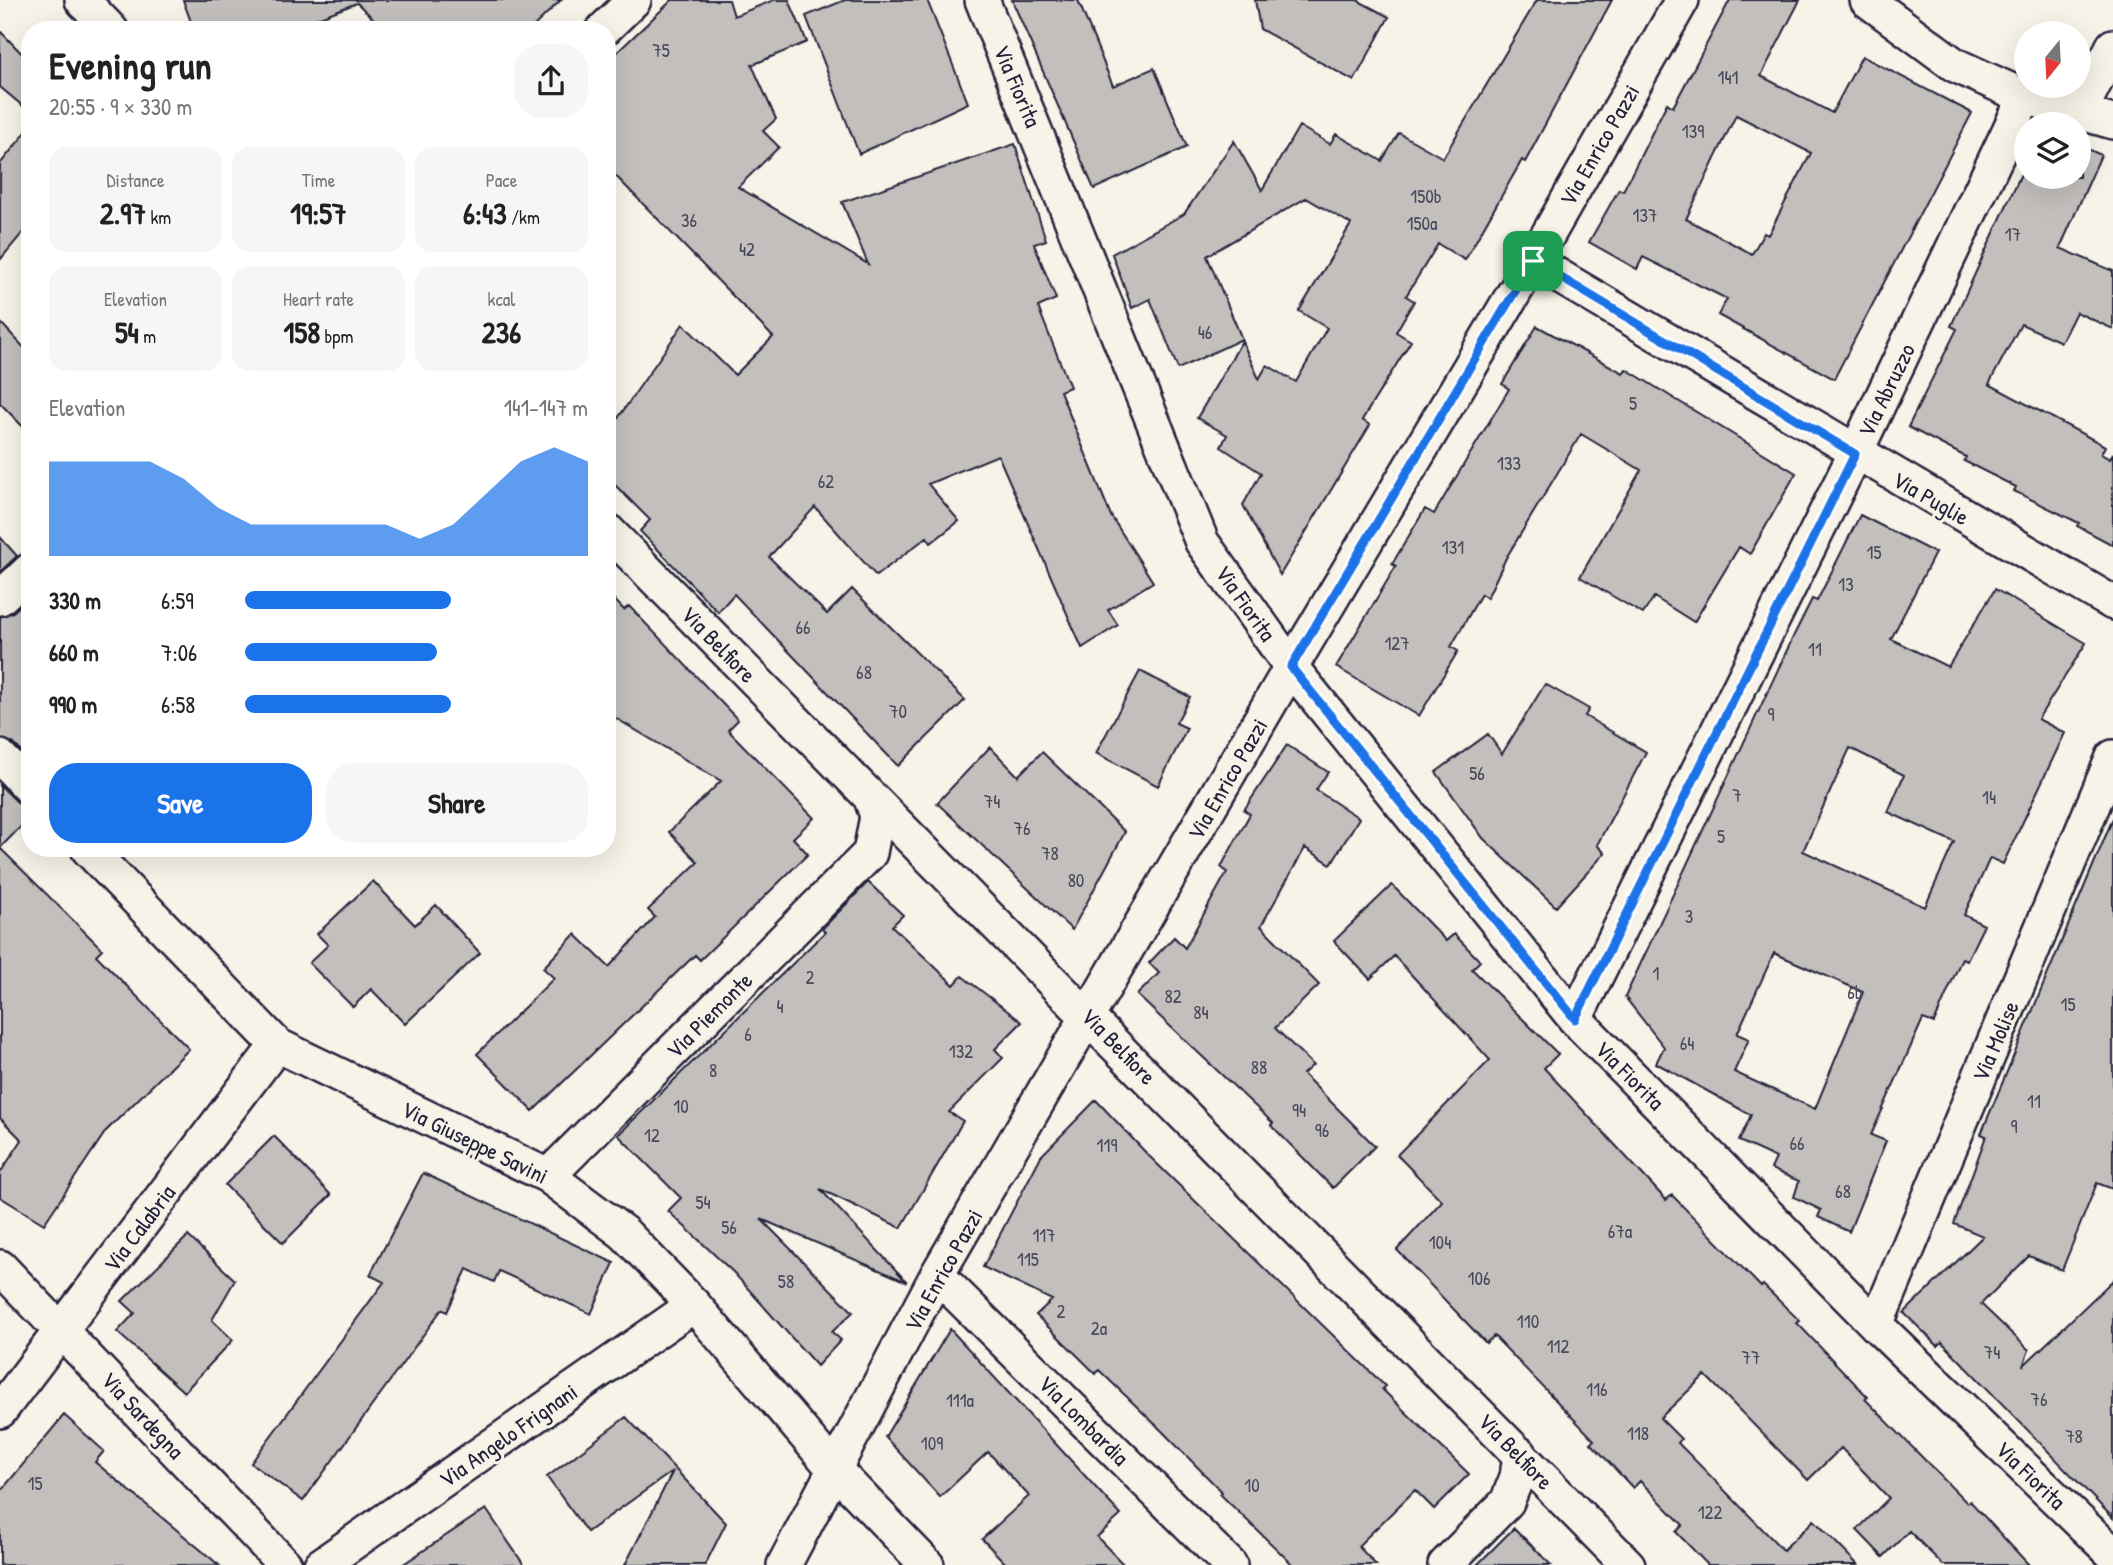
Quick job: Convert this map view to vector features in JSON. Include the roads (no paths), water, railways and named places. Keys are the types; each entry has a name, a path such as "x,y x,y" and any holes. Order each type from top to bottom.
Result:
{"street":[{"path":"82,0 102,21"},
{"path":"612,21 634,0"},
{"name":"Via Fiorita","path":"982,0 1202,542 1291,667 1575,1019 1876,1325 2113,1554"},
{"name":"Via Enrico Pazzi","path":"783,1565 937,1275 1090,1017 1291,667 1533,261 1682,0"},
{"path":"1867,0 1955,65 2014,92"},
{"path":"2080,112 2113,46"},
{"name":"Via Abruzzo","path":"1575,1019 1855,454 2025,98"},
{"path":"2028,98 2073,112"},
{"path":"2091,117 2113,122"},
{"name":"Via Puglie","path":"1533,261 1855,454 2113,603"},
{"name":"Via Belfiore","path":"616,539 1628,1565"},
{"path":"0,598 21,578"},
{"path":"0,757 21,779"},
{"name":"Via Molise","path":"1876,1325 2113,757"},
{"path":"871,799 877,817 870,853 907,850 927,855"},
{"name":"Via Piemonte","path":"548,1176 870,853"},
{"name":"Via Giuseppe Savini","path":"96,857 277,1045 548,1176 624,1233 694,1305 835,1470 927,1565"},
{"name":"Via Calabria","path":"0,1411 277,1045"},
{"name":"Via Sardegna","path":"0,1267 285,1565"},
{"name":"Via Lombardia","path":"937,1275 1230,1565"},
{"name":"Via Angelo Frignani","path":"321,1565 694,1305"},
{"path":"1445,1565 1507,1503 1517,1477 1520,1454"}]}
